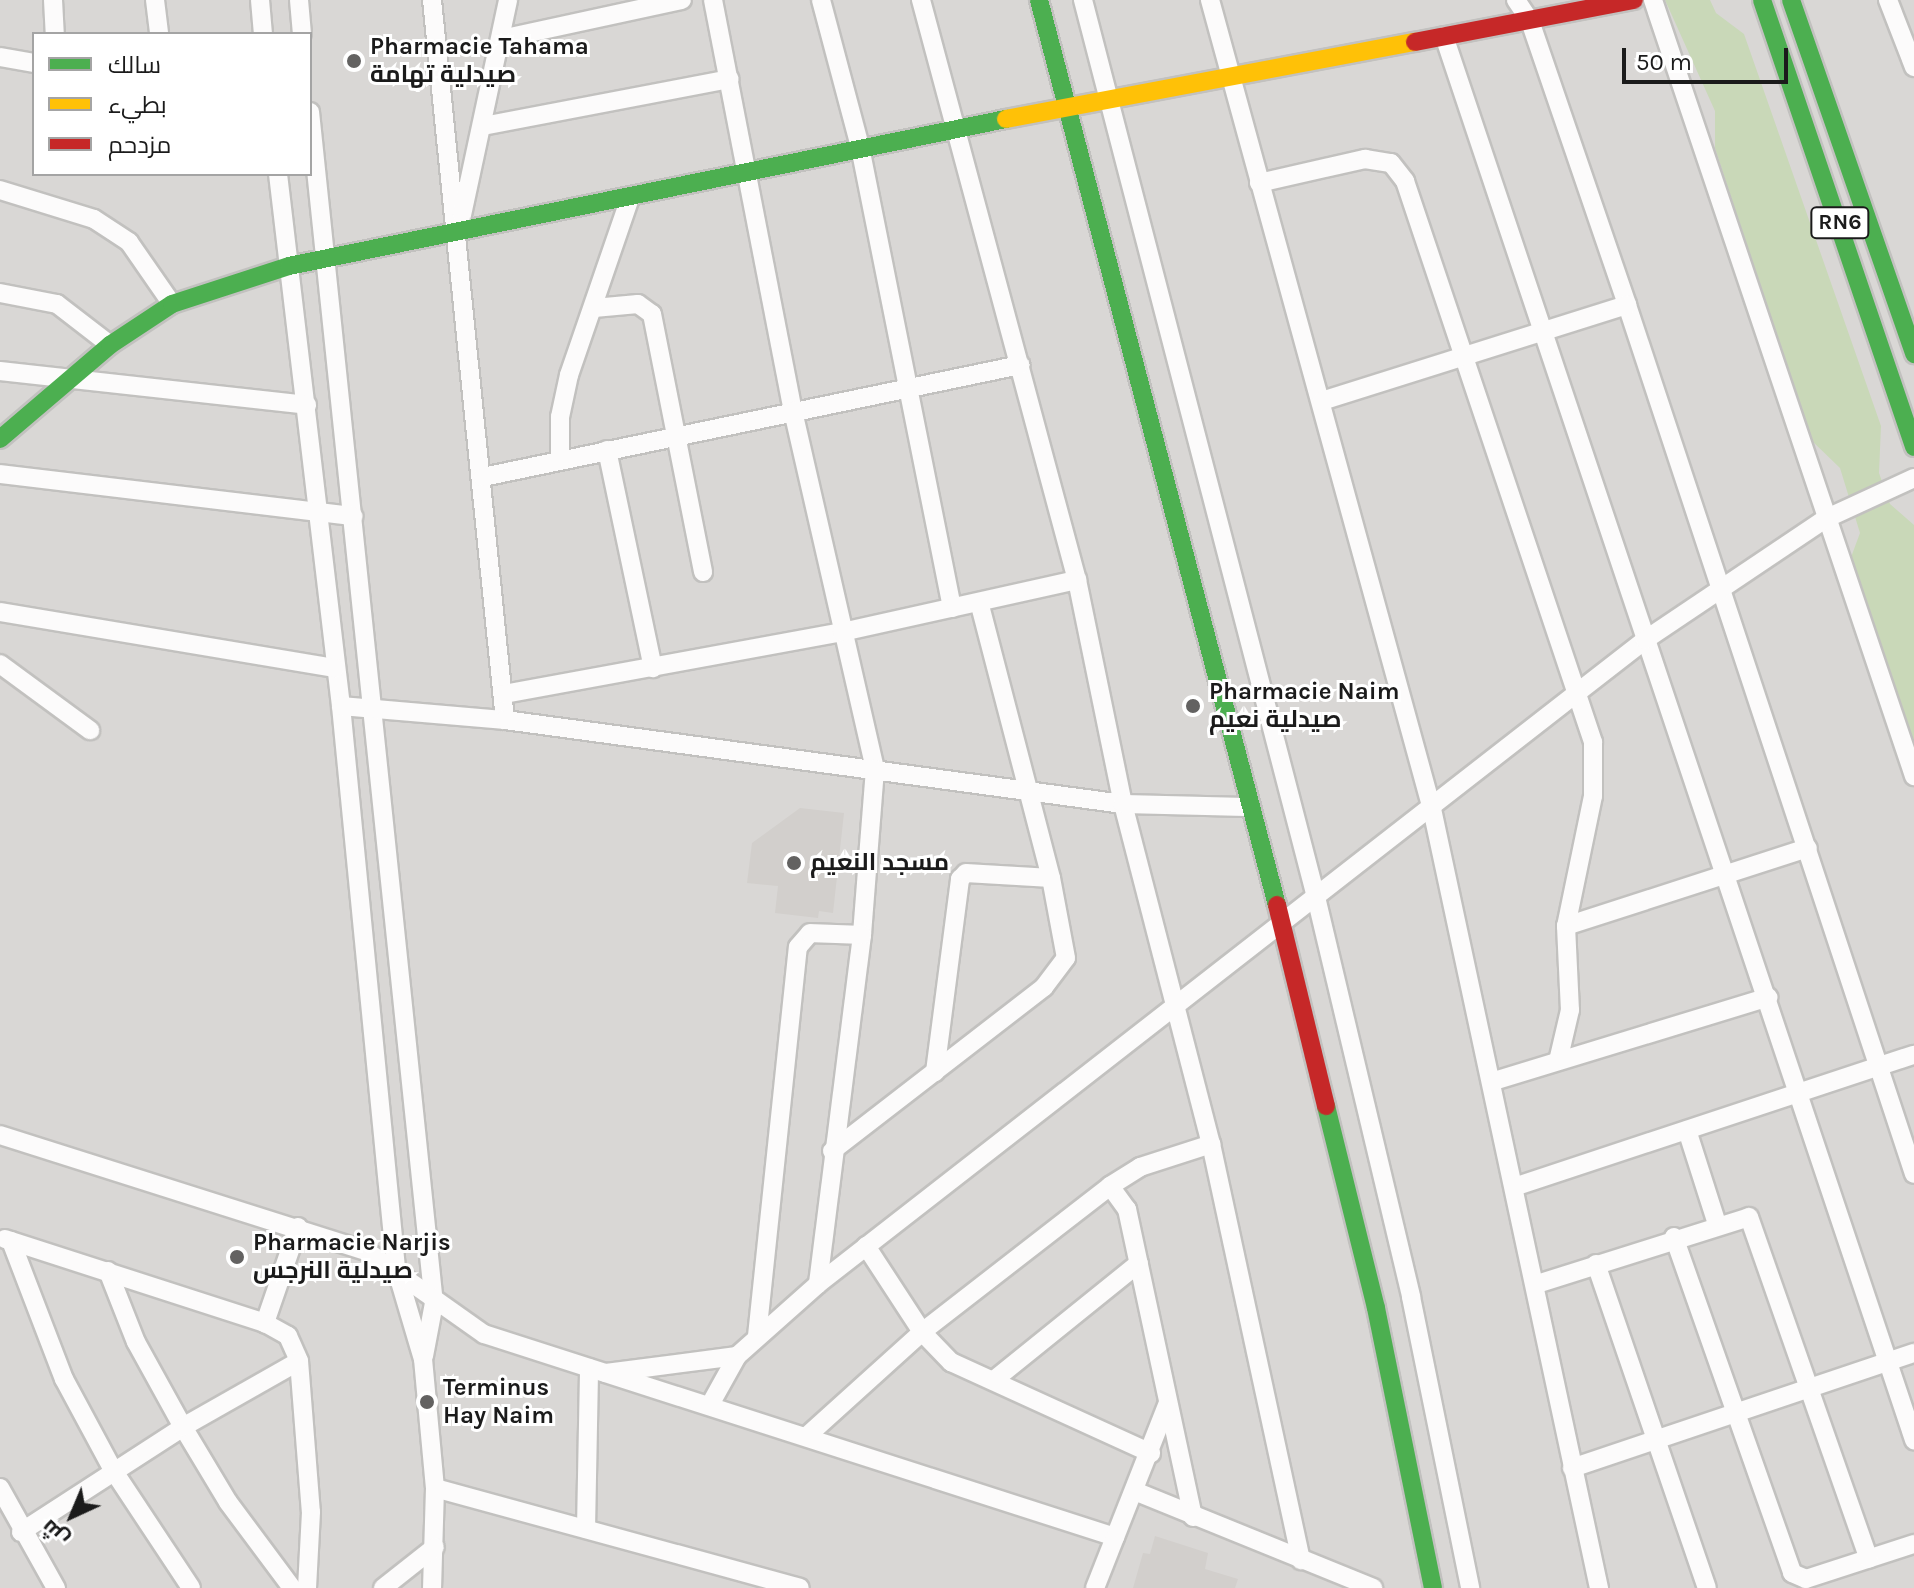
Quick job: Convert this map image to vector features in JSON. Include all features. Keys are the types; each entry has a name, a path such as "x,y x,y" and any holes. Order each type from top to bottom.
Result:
{"main road":[{"path":"1039,0 1071,108 1247,807 1282,925 1376,1308 1433,1588"},
{"path":"0,439 67,378 172,304 289,266 459,229 630,198 860,147 1634,0"},
{"name":"RN6","path":"1762,0 1914,447"},
{"name":"RN6","path":"1791,0 1832,106 1914,354"}],"street":[{"path":"53,0 55,32"},
{"path":"155,0 159,32"},
{"path":"260,0 263,32"},
{"path":"299,0 302,32"},
{"path":"432,0 459,229 505,720"},
{"path":"459,229 508,0"},
{"path":"713,0 793,411 875,769 862,935 832,1151 818,1284"},
{"path":"821,0 860,147 952,608"},
{"path":"921,0 1077,580 1123,804 1211,1144 1301,1560"},
{"path":"1083,0 1112,99 1316,897 1411,1297 1470,1588"},
{"path":"1210,0 1432,809 1517,1186 1572,1468 1599,1588"},
{"path":"1516,0 1530,21 1722,585 1882,1066 1914,1174"},
{"path":"1653,0 1756,294 1825,519 1914,776"},
{"path":"1888,0 1914,67"},
{"path":"1896,19 1906,0"},
{"path":"501,39 674,1"},
{"path":"1444,36 1914,1440"},
{"path":"0,57 32,63"},
{"path":"483,126 730,79"},
{"path":"312,138 354,516 434,1303 423,1359"},
{"path":"1259,183 1365,159 1391,163 1405,181 1465,356 1597,762 1566,926 1570,1010 1558,1061"},
{"path":"278,176 341,706 396,1268 423,1359 435,1488 432,1588"},
{"path":"0,190 94,219 129,242 172,304"},
{"path":"560,460 566,386 630,198"},
{"path":"0,293 57,304 110,345"},
{"path":"594,308 638,304 652,314 703,572"},
{"path":"1322,401 1627,305"},
{"path":"483,477 1020,365"},
{"path":"0,371 307,405"},
{"path":"607,450 653,668"},
{"path":"0,474 354,516"},
{"path":"711,1403 737,1356 818,1284 1432,809 1645,640 1722,585 1825,519 1914,478"},
{"path":"504,694 842,632 1077,580"},
{"path":"832,1151 1061,969 1064,945 1051,878 979,602"},
{"path":"0,612 335,668"},
{"path":"0,664 90,730"},
{"path":"341,706 505,720 1123,804 1247,807"},
{"path":"1566,926 1808,848"},
{"path":"935,1072 960,879 966,873 1051,878"},
{"path":"757,1336 798,947 810,933 862,935"},
{"path":"1494,1081 1768,997"},
{"path":"1517,1186 1914,1055"},
{"path":"1687,1130 1717,1224"},
{"path":"0,1135 298,1227 368,1252 396,1268 434,1303 484,1334 657,1392 711,1403 1115,1537"},
{"path":"807,1436 922,1332 1110,1186 1140,1167 1211,1144"},
{"path":"1110,1186 1127,1209 1193,1517"},
{"path":"1537,1284 1746,1216 1754,1223 1869,1559"},
{"path":"265,1323 298,1227"},
{"path":"1674,1237 1792,1573 1806,1579 1914,1544"},
{"path":"6,1239 265,1323 288,1336 299,1361 310,1488 307,1588"},
{"path":"6,1239 64,1379 113,1470 191,1588"},
{"path":"866,1246 922,1332 951,1362 1151,1453"},
{"path":"994,1380 1139,1263"},
{"path":"1596,1264 1707,1588"},
{"path":"108,1271 136,1342 183,1427 228,1502 292,1588"},
{"path":"1572,1468 1914,1353"},
{"path":"597,1371 737,1356"},
{"path":"21,1532 113,1470 299,1361"},
{"path":"586,1529 597,1371"},
{"path":"1095,1588 1137,1492 1168,1402"},
{"path":"0,1488 21,1532 56,1588"},
{"path":"435,1488 800,1588"},
{"path":"1137,1492 1364,1586"},
{"path":"383,1588 435,1547"}],"shaded area":[{"path":"0,0 1914,0 1914,1588 0,1588"}],"green space":[{"path":"1665,0 1710,0 1716,13 1744,34 1881,426 1879,473 1890,504 1914,525 1914,758 1850,560 1860,533 1840,468 1810,439 1715,148 1715,111"}],"building":[{"name":"مسجد النعيم","path":"800,808 844,813 833,913 819,911 818,918 775,913 778,886 747,883 752,843"},
{"path":"1155,1536 1208,1553 1205,1569 1238,1579 1235,1588 1133,1588 1143,1553 1150,1554"}],"traffic: fast":[{"path":"1039,0 1277,905"},
{"path":"1762,0 1914,447"},
{"path":"1791,0 1914,354"},
{"path":"0,439 110,345 172,304 289,266 1006,119"},
{"path":"1326,1106 1376,1308 1433,1588"}],"traffic: slow":[{"path":"1006,119 1415,42"}],"traffic: jam":[{"path":"1415,42 1634,0"},
{"path":"1277,905 1326,1106"}],"place":[{"name":"Pharmacie Tahama صيدلية تهامة","path":"354,61"},
{"name":"Pharmacie Naim صيدلية نعيم","path":"1193,706"},
{"name":"مسجد النعيم","path":"794,863"},
{"name":"Pharmacie Narjis صيدلية النرجس","path":"237,1257"},
{"name":"Terminus Hay Naim","path":"427,1402"}]}
